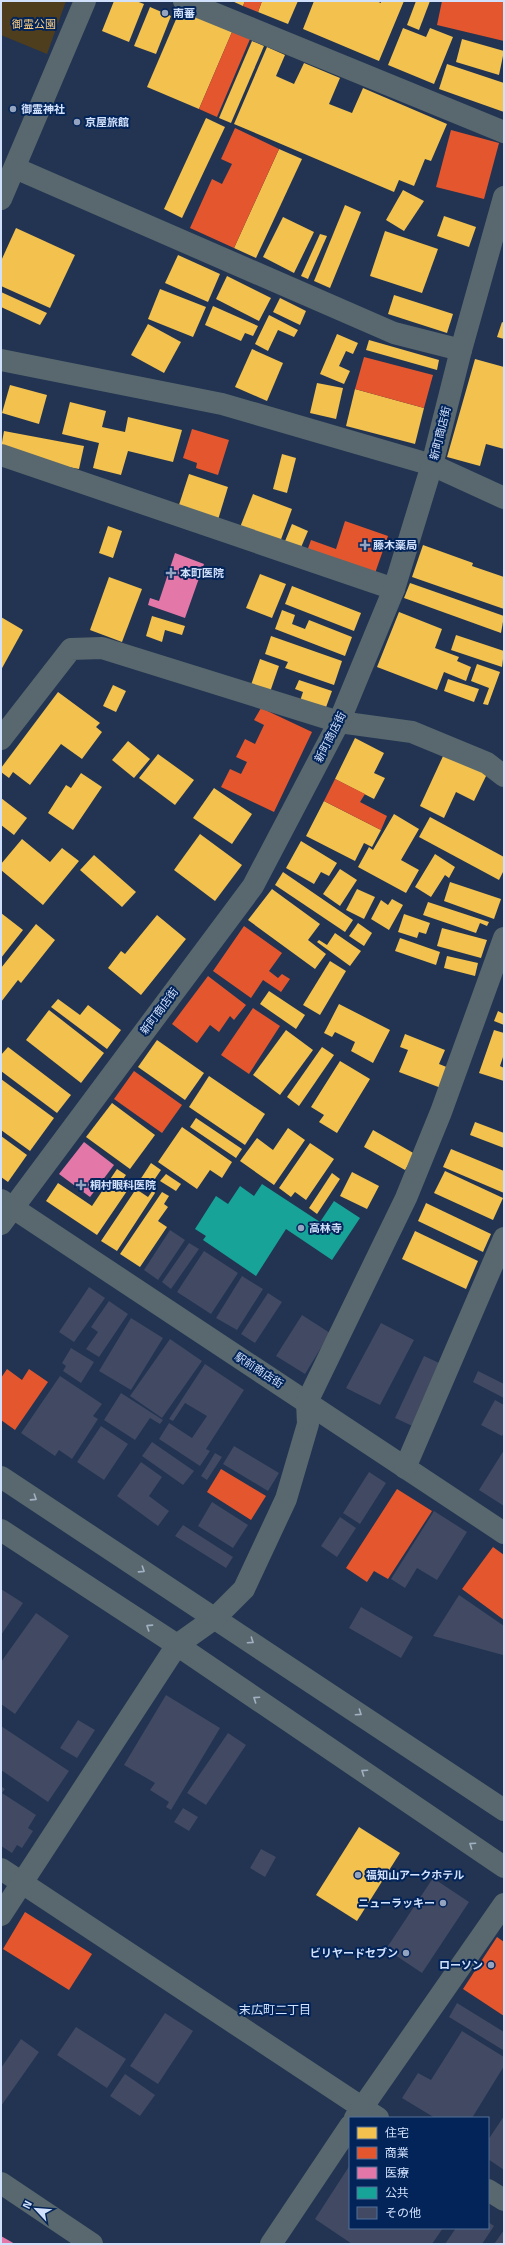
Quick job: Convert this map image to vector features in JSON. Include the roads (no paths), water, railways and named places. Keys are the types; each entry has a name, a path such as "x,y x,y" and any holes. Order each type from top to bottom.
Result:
{"street":[{"path":"1,199 85,1"},
{"path":"184,1 504,132"},
{"path":"15,168 394,333 461,350"},
{"name":"新町商店街","path":"5,1210 253,886 339,722 394,589 432,465 461,350 504,197"},
{"path":"1,360 222,404 432,465 504,498"},
{"path":"1,455 394,589"},
{"path":"1,739 71,649 102,648 339,722 412,732 487,763 504,776"},
{"path":"1,1915 177,1645 215,1618 244,1589 286,1499 308,1424 307,1402 406,1198 441,1112 504,938"},
{"name":"駅前商店街","path":"5,1210 307,1402 504,1533"},
{"path":"405,1468 504,1238"},
{"path":"1,1477 504,1810"},
{"path":"1,1530 177,1645 504,1867"},
{"path":"1,1869 365,2115 504,1904"},
{"path":"271,2244 349,2127"},
{"path":"1,2183 92,2244"},
{"path":"489,2191 504,2200"}],"place":[{"name":"南蕃","path":"165,13"},
{"name":"御霊神社","path":"13,109"},
{"name":"京屋旅館","path":"77,122"},
{"name":"藤木薬局","path":"365,545"},
{"name":"本町医院","path":"171,573"},
{"name":"桐村眼科医院","path":"81,1185"},
{"name":"高林寺","path":"301,1228"},
{"name":"福知山アークホテル","path":"358,1875"},
{"name":"ニューラッキー","path":"443,1903"},
{"name":"ビリヤードセブン","path":"406,1953"},
{"name":"ローソン","path":"491,1965"}],"district":[{"name":"末広町二丁目","path":"275,2010"}],"park label":[{"name":"御霊公園","path":"34,24"}]}
